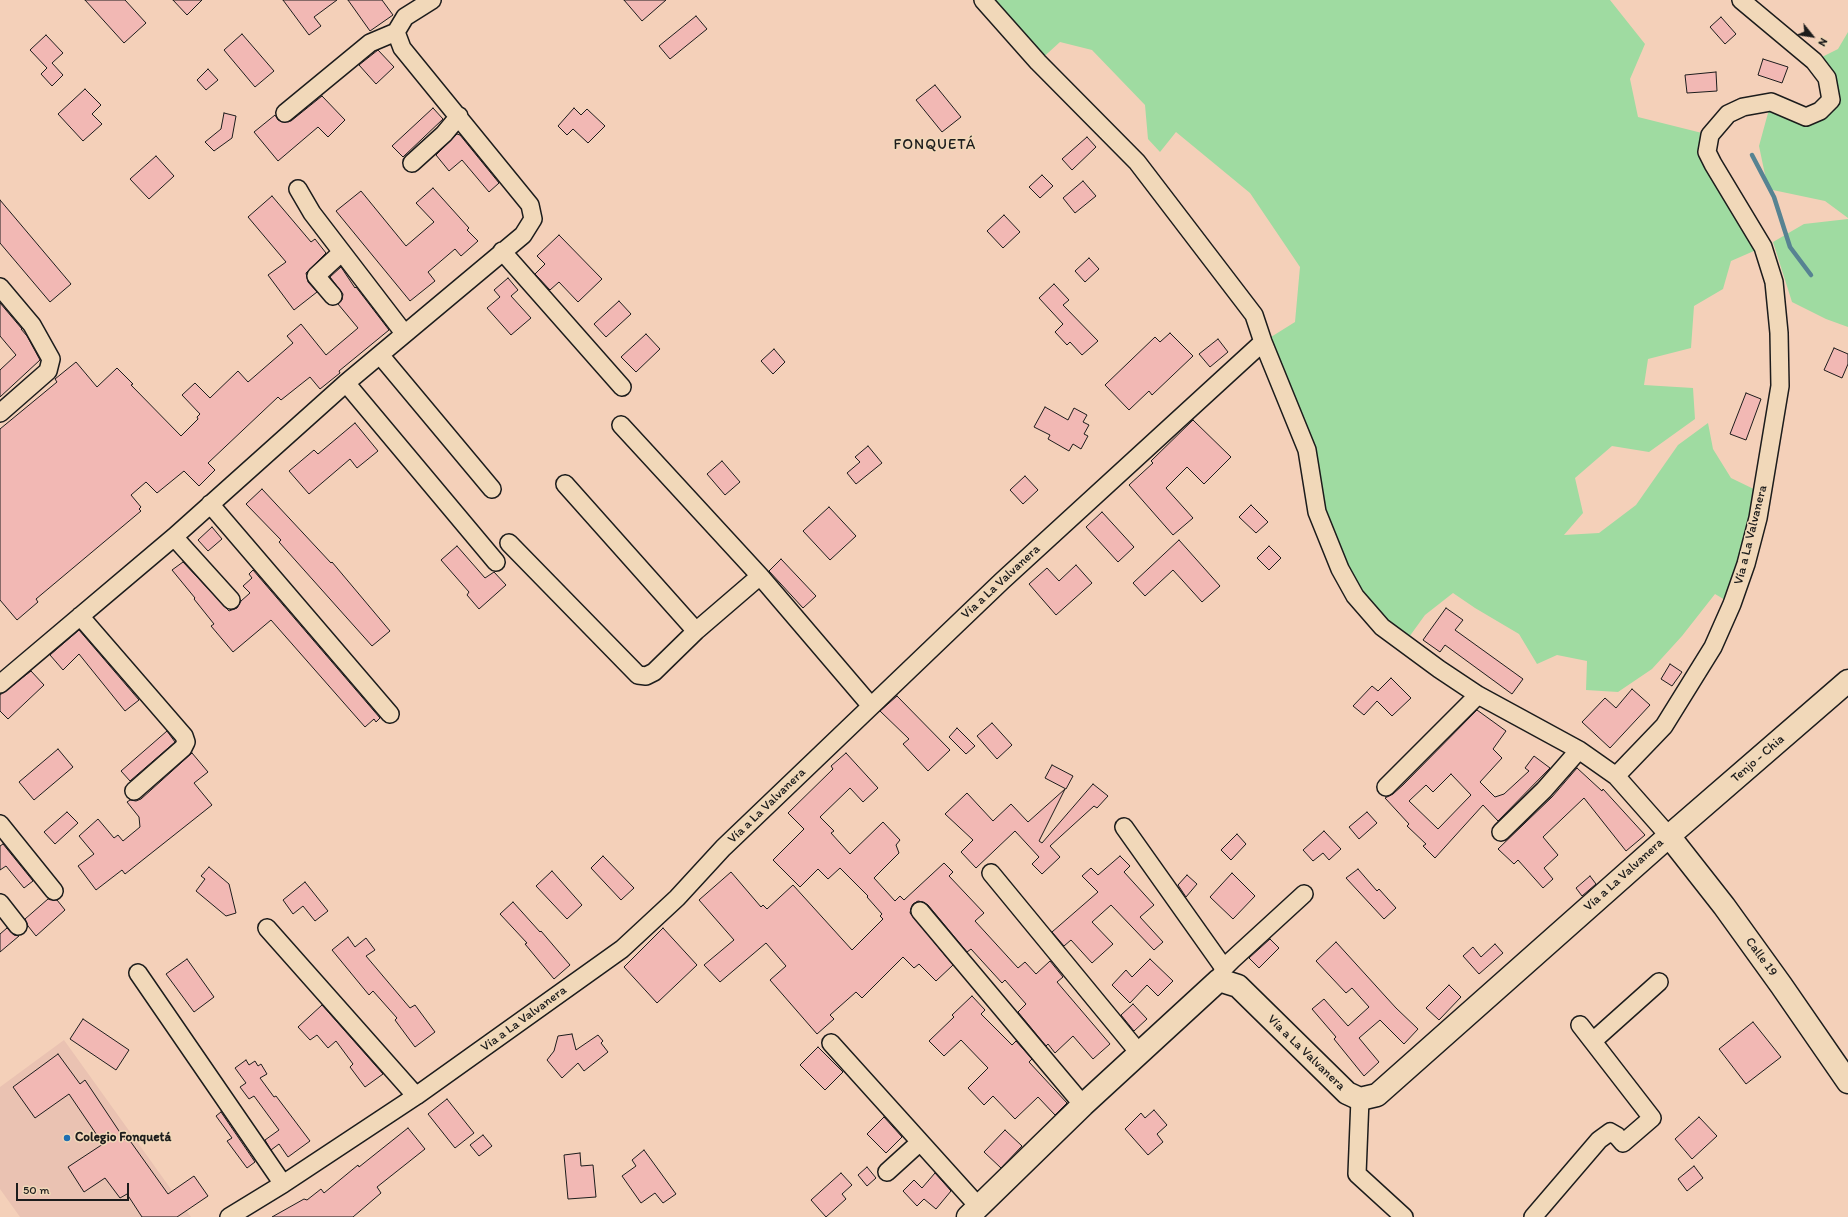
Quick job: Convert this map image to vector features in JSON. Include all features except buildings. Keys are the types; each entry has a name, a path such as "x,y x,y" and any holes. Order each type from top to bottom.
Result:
{"street":[{"path":"285,113 370,43 396,32 405,17 432,0"},
{"path":"983,0 1038,62 1137,162 1254,315 1263,342 1307,450 1317,512 1340,569 1356,596 1382,627 1478,695 1579,750 1616,776"},
{"name":"Vía a La Valvanera","path":"1222,974 1238,986 1347,1093 1360,1099 1377,1095 1669,836 1616,776 1664,726 1713,647 1732,604 1746,564 1758,518 1780,386 1779,333 1774,282 1763,247 1707,152 1710,135 1728,114 1743,107 1772,102 1806,117 1820,111 1831,100 1827,78 1814,61 1741,0"},
{"path":"0,684 87,614 346,383 502,251 523,236 533,219 530,205 459,116 402,48 396,32"},
{"path":"412,163 444,134 459,116"},
{"path":"298,189 312,213 404,334"},
{"path":"502,251 622,387"},
{"path":"333,296 316,276 342,252"},
{"path":"0,287 32,325 51,360 48,371 0,413"},
{"name":"Vía a La Valvanera","path":"229,1217 283,1184 416,1096 622,949 677,898 723,848 1002,581 1263,342"},
{"path":"380,355 492,489"},
{"path":"346,383 496,562"},
{"path":"621,425 760,576 871,706"},
{"path":"565,484 696,631"},
{"path":"210,504 390,714"},
{"path":"174,537 230,600"},
{"path":"509,543 638,675 646,676 654,672 696,631 760,576"},
{"path":"87,614 184,736 186,742 183,748 134,791"},
{"name":"Tenjo - Chia","path":"1669,836 1848,681"},
{"path":"1386,788 1478,695"},
{"path":"1501,832 1544,790 1579,750"},
{"path":"0,824 54,891"},
{"path":"1124,827 1222,974"},
{"name":"Calle 19","path":"1669,836 1728,912 1781,985 1848,1082"},
{"path":"991,873 1140,1054"},
{"path":"831,1043 920,1142 973,1212 1083,1105 1140,1054 1304,894"},
{"path":"0,903 18,926"},
{"path":"920,912 1083,1105"},
{"path":"267,928 416,1096"},
{"path":"138,973 283,1184"},
{"path":"1593,1041 1659,982"},
{"path":"1533,1217 1599,1140 1610,1132 1617,1136 1623,1143 1652,1118 1580,1025"},
{"path":"1360,1099 1357,1174 1404,1217"},
{"path":"887,1172 920,1142"}],"shaded area":[{"name":"Colegio Fonquetá","path":"64,1040 191,1217 20,1217 0,1189 0,1087"}],"green space":[{"path":"983,0 1610,0 1645,44 1630,79 1638,117 1710,135 1707,152 1763,247 1731,261 1723,289 1694,306 1691,348 1648,359 1644,385 1693,388 1695,419 1649,452 1612,446 1575,478 1583,513 1564,535 1599,533 1636,505 1678,445 1708,423 1713,449 1731,478 1762,493 1732,604 1715,594 1682,636 1652,669 1618,692 1586,690 1587,661 1557,655 1537,664 1519,634 1453,593 1425,615 1404,644 1340,569 1307,450 1263,342 1295,322 1300,267 1250,193 1176,132 1160,152 1148,139 1145,105 1092,50 1060,42 1038,62"},
{"path":"1848,32 1848,218 1825,201 1768,189 1759,146 1771,102 1806,117 1831,100 1814,61 1838,49"},
{"path":"1848,219 1848,327 1826,319 1792,302 1773,242 1804,224"}],"waterway":[{"path":"1752,155 1774,197 1790,247 1811,275"}],"place":[{"name":"Colegio Fonquetá","path":"67,1138"}],"district":[{"name":"FONQUETÁ","path":"935,145"}]}
